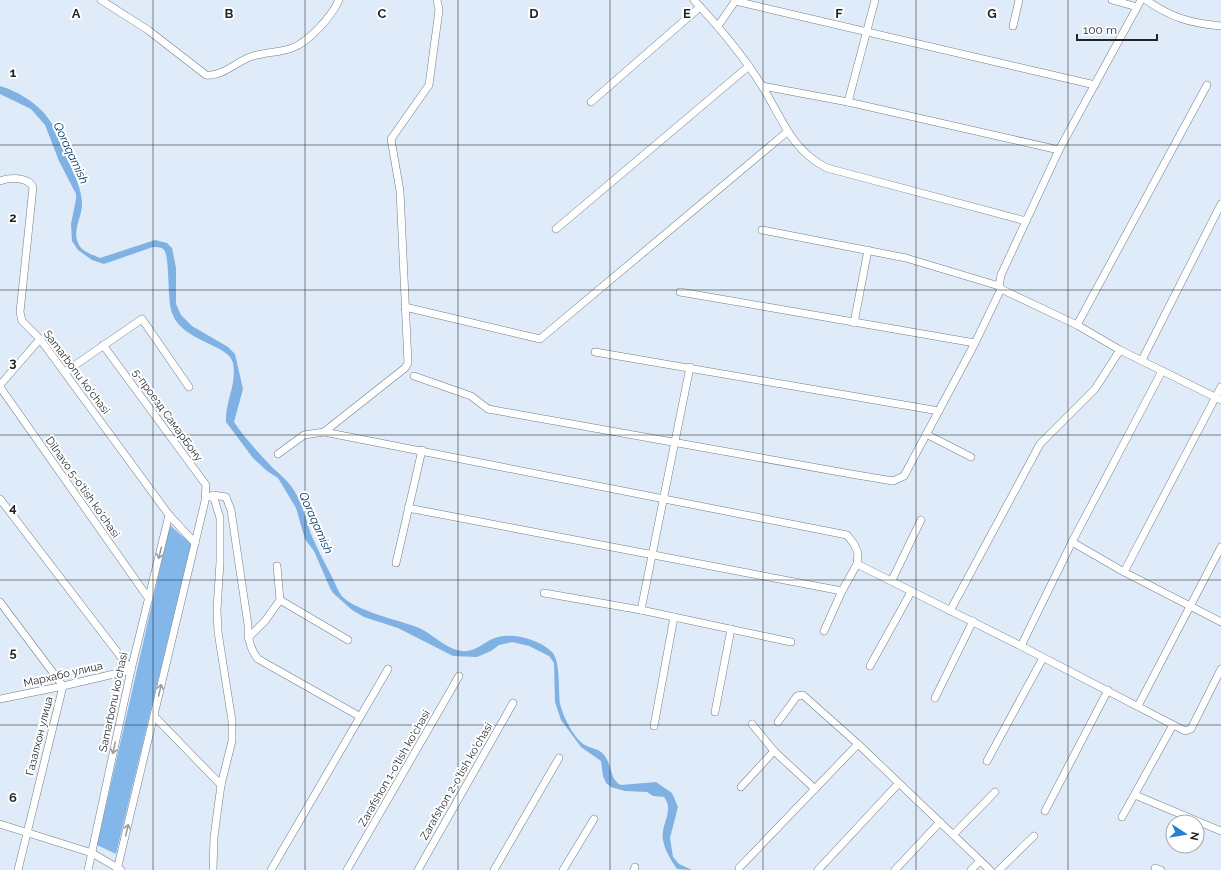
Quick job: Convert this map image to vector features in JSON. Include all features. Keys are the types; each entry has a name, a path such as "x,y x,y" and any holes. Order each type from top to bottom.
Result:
{"street":[{"path":"101,0 148,30 206,75 213,76 251,56 293,48 303,42 323,23 339,0"},
{"path":"324,432 405,368 408,363 400,191 391,140 429,85 439,10 437,0"},
{"path":"694,0 718,26 749,66 762,86 787,132 800,149 813,161 827,168 1026,221"},
{"path":"718,26 736,0 1094,86"},
{"path":"848,102 875,0"},
{"path":"1013,26 1019,0"},
{"path":"1112,0 1137,7"},
{"path":"414,376 471,396 488,409 892,481 904,476 976,343 1000,287 1001,275 1059,150 1141,0"},
{"path":"1146,0 1163,11 1194,23 1221,26"},
{"path":"591,102 700,7"},
{"path":"556,229 749,66"},
{"path":"1077,325 1207,85"},
{"path":"762,86 848,102 1059,150"},
{"path":"405,307 540,339 787,132"},
{"name":"Samarbonu ko'chasi","path":"0,181 10,178 27,181 31,184 34,193 20,312 22,321 40,339 169,515 195,543"},
{"path":"1142,360 1221,204"},
{"path":"762,230 906,258 1000,287 1077,325 1120,350 1218,398"},
{"path":"854,323 868,250"},
{"path":"680,292 976,343"},
{"path":"65,372 142,319 189,387"},
{"path":"0,386 40,339"},
{"name":"5-проезд СамарБону","path":"103,345 206,484 205,501"},
{"path":"950,611 1040,444 1095,389 1120,350"},
{"path":"595,352 690,367 939,411"},
{"path":"641,610 690,367"},
{"path":"1021,646 1072,542 1162,371"},
{"name":"Dilnavo 5-o'tish ko'chasi","path":"0,386 149,599"},
{"path":"1124,572 1218,398 1221,387"},
{"path":"278,454 304,435 324,432 422,450 847,535 854,544 858,553 857,564 842,591 824,631"},
{"path":"926,434 971,457"},
{"path":"396,563 422,450"},
{"path":"213,495 220,518 220,562 217,610 218,632 232,721 232,741 220,785 214,837 213,870"},
{"path":"0,824 92,853 119,869 205,501 213,495 226,497 231,510 248,626 248,638 252,652 258,659 359,716"},
{"path":"0,499 131,670"},
{"path":"408,508 842,591"},
{"name":"Samarbonu ko'chasi","path":"88,870 131,670 169,515"},
{"path":"892,580 921,520"},
{"path":"1072,542 1124,572 1190,604 1221,622"},
{"path":"1138,706 1221,547"},
{"path":"857,564 892,580 910,592 973,621 1185,731 1191,729 1221,669"},
{"path":"248,638 265,621 280,600 277,566"},
{"path":"870,666 910,592"},
{"path":"544,593 641,610 791,642"},
{"path":"280,600 348,640"},
{"name":"Газалхон улица","path":"0,602 63,686 26,832 18,870"},
{"path":"654,726 674,617"},
{"path":"935,698 973,621"},
{"path":"715,712 731,629"},
{"path":"987,761 1043,658"},
{"path":"271,870 359,716 388,669"},
{"name":"Мархабо улица","path":"0,699 131,670"},
{"name":"Zarafshon 1-o'tish ko'chasi","path":"347,870 459,676"},
{"path":"1045,810 1108,690"},
{"path":"778,722 797,696 803,695 858,744 990,870"},
{"name":"Zarafshon 2-o'tish ko'chasi","path":"418,870 514,703"},
{"path":"154,716 220,785"},
{"path":"752,724 774,751 815,789"},
{"path":"1122,817 1173,725"},
{"path":"739,868 858,744"},
{"path":"741,787 774,751"},
{"path":"494,870 559,758"},
{"path":"818,870 899,783"},
{"path":"953,834 995,792"},
{"path":"1135,795 1221,831"},
{"path":"564,870 594,818"},
{"path":"895,870 940,822"},
{"path":"999,870 1034,836"},
{"path":"971,870 980,861"}],"shaded area":[{"path":"0,86 30,100 48,117 52,124 81,193 82,208 76,234 79,245 83,250 100,258 155,240 167,243 172,248 176,268 176,304 181,315 192,326 228,347 235,354 243,389 234,422 256,450 293,488 300,502 311,534 342,596 350,603 358,607 417,627 456,650 466,651 475,649 501,636 516,636 532,640 546,647 554,655 558,668 561,708 572,731 579,740 583,744 600,751 604,755 617,783 621,785 656,782 672,793 678,807 670,838 673,857 679,864 692,870 677,869 665,848 663,829 668,808 664,797 653,796 647,792 625,791 611,787 606,783 603,776 601,761 581,747 561,720 555,702 554,663 549,656 529,646 512,642 499,645 491,651 477,657 453,656 398,628 364,617 352,610 333,593 314,551 305,539 296,508 278,478 267,471 253,458 226,422 227,407 234,371 233,363 230,357 215,346 195,337 185,330 177,323 172,313 169,299 167,261 164,250 153,247 104,264 92,260 78,250 72,241 71,224 76,194 59,161 45,125 31,109 0,94"},
{"path":"170,525 191,544 116,854 97,845"}],"water label":[{"name":"Qoraqamish","path":"71,153"},
{"name":"Qoraqamish","path":"316,523"}]}
